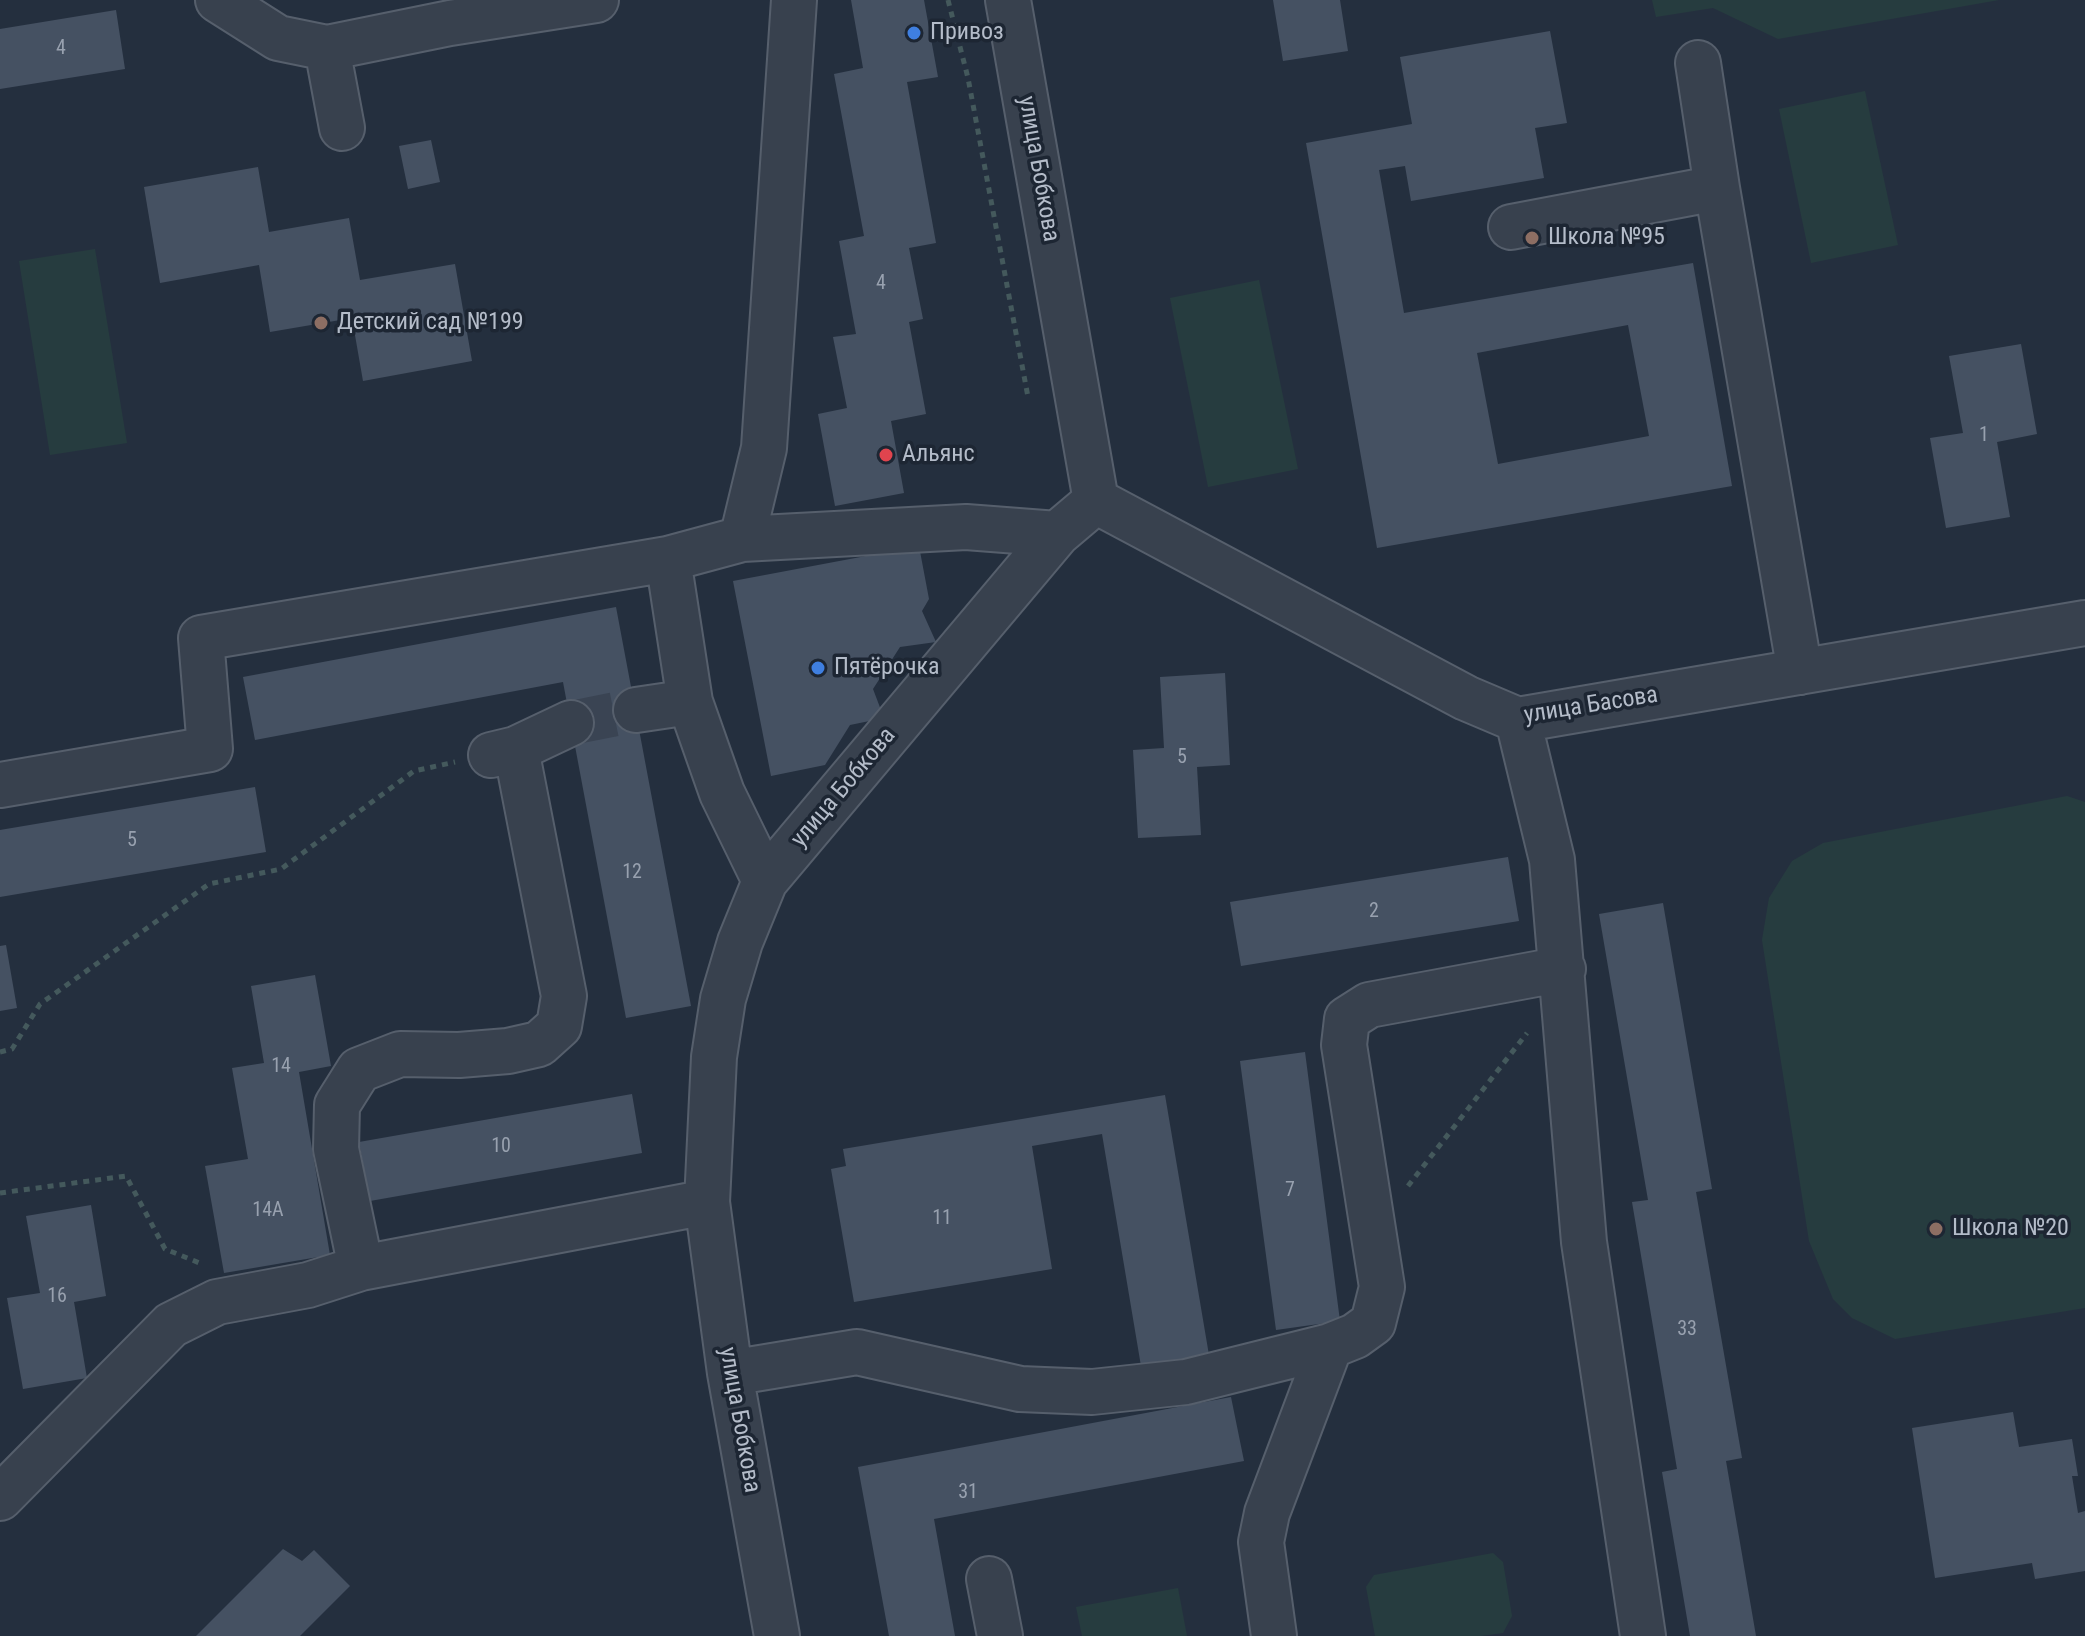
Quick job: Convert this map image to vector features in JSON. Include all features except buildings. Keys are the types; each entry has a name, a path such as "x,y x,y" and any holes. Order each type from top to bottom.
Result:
{"street":[{"path":"218,0 278,38 327,48 450,23 596,0"},
{"path":"742,539 764,448 794,0"},
{"name":"улица Бобкова","path":"777,1636 730,1373 707,1202 714,1057 723,999 740,942 765,881 1057,534 1096,501 1008,0"},
{"path":"327,48 342,128"},
{"path":"1698,63 1800,672"},
{"path":"1511,227 1717,188"},
{"name":"улица Басова","path":"1096,501 1466,698 1518,720 2085,623"},
{"path":"0,785 210,749 201,638 668,559 742,539 966,527 1057,534"},
{"path":"668,559 690,702 722,793 765,881"},
{"path":"636,710 690,702"},
{"path":"1518,720 1552,860 1584,1242 1643,1636"},
{"path":"361,1268 336,1149 337,1105 359,1070 400,1054 459,1055 508,1051 539,1044 559,1026 564,996 504,752 571,723"},
{"path":"730,1373 857,1352 1020,1389 1092,1392 1186,1382 1330,1346 1355,1336 1373,1323 1382,1287 1344,1045 1347,1019 1369,1005 1564,976"},
{"path":"0,1498 171,1325 217,1302 308,1285 361,1268 707,1202"},
{"path":"1274,1636 1261,1542 1267,1513 1330,1346"},
{"path":"989,1579 1000,1636"}],"path":[{"path":"948,0 968,78 1028,397"},
{"path":"0,1052 12,1049 40,1004 209,884 281,869 414,771 504,752"},
{"path":"1374,1229 1564,976"},
{"path":"0,1193 126,1176 165,1249 204,1265"}],"green space":[{"path":"1652,0 1999,0 1778,39 1713,8 1656,17"},
{"path":"1865,91 1898,245 1811,263 1779,109"},
{"path":"95,249 127,443 50,455 19,261"},
{"path":"1259,280 1298,469 1208,487 1170,298"},
{"path":"2067,796 2085,802 2085,1308 1895,1339 1852,1318 1833,1299 1809,1241 1762,940 1769,898 1792,861 1823,843"},
{"path":"1493,1553 1503,1562 1512,1616 1503,1633 1481,1636 1375,1636 1366,1587 1374,1575"},
{"path":"1178,1588 1187,1636 1082,1636 1076,1607"}],"tunnel":[{"path":"571,723 636,710"}],"place":[{"name":"Привоз","path":"914,33"},
{"name":"Школа №95","path":"1532,238"},
{"name":"Детский сад №199","path":"321,323"},
{"name":"Альянс","path":"886,455"},
{"name":"Пятёрочка","path":"818,668"},
{"name":"Школа №20","path":"1936,1229"}]}
